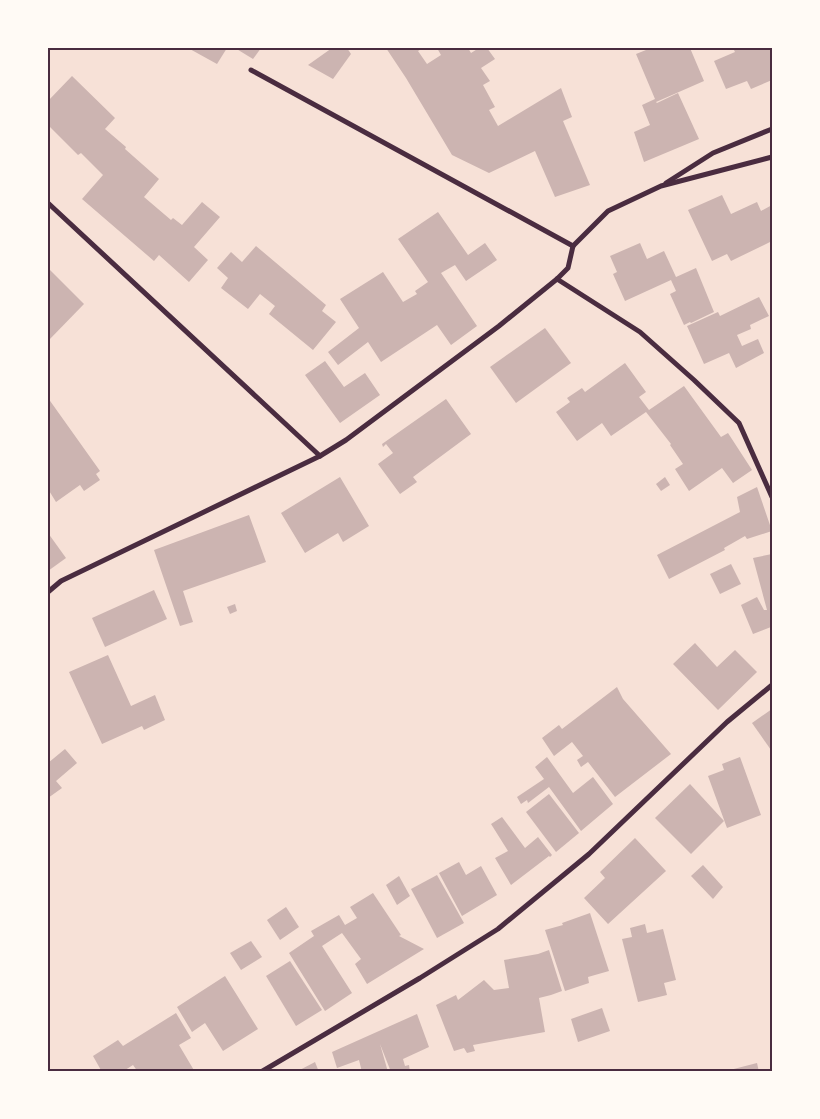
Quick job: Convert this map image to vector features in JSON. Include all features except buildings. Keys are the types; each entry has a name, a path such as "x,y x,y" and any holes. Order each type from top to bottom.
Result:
{"street":[{"path":"251,70 573,246"},
{"path":"48,592 61,582 320,456 346,440 499,326 557,279 568,268 573,246 608,212 662,186 713,153 772,129"},
{"path":"662,186 772,157"},
{"path":"48,203 320,456"},
{"path":"557,279 640,332 739,423 772,497"},
{"path":"261,1072 420,978 498,929 589,854 727,722 772,685"}]}
